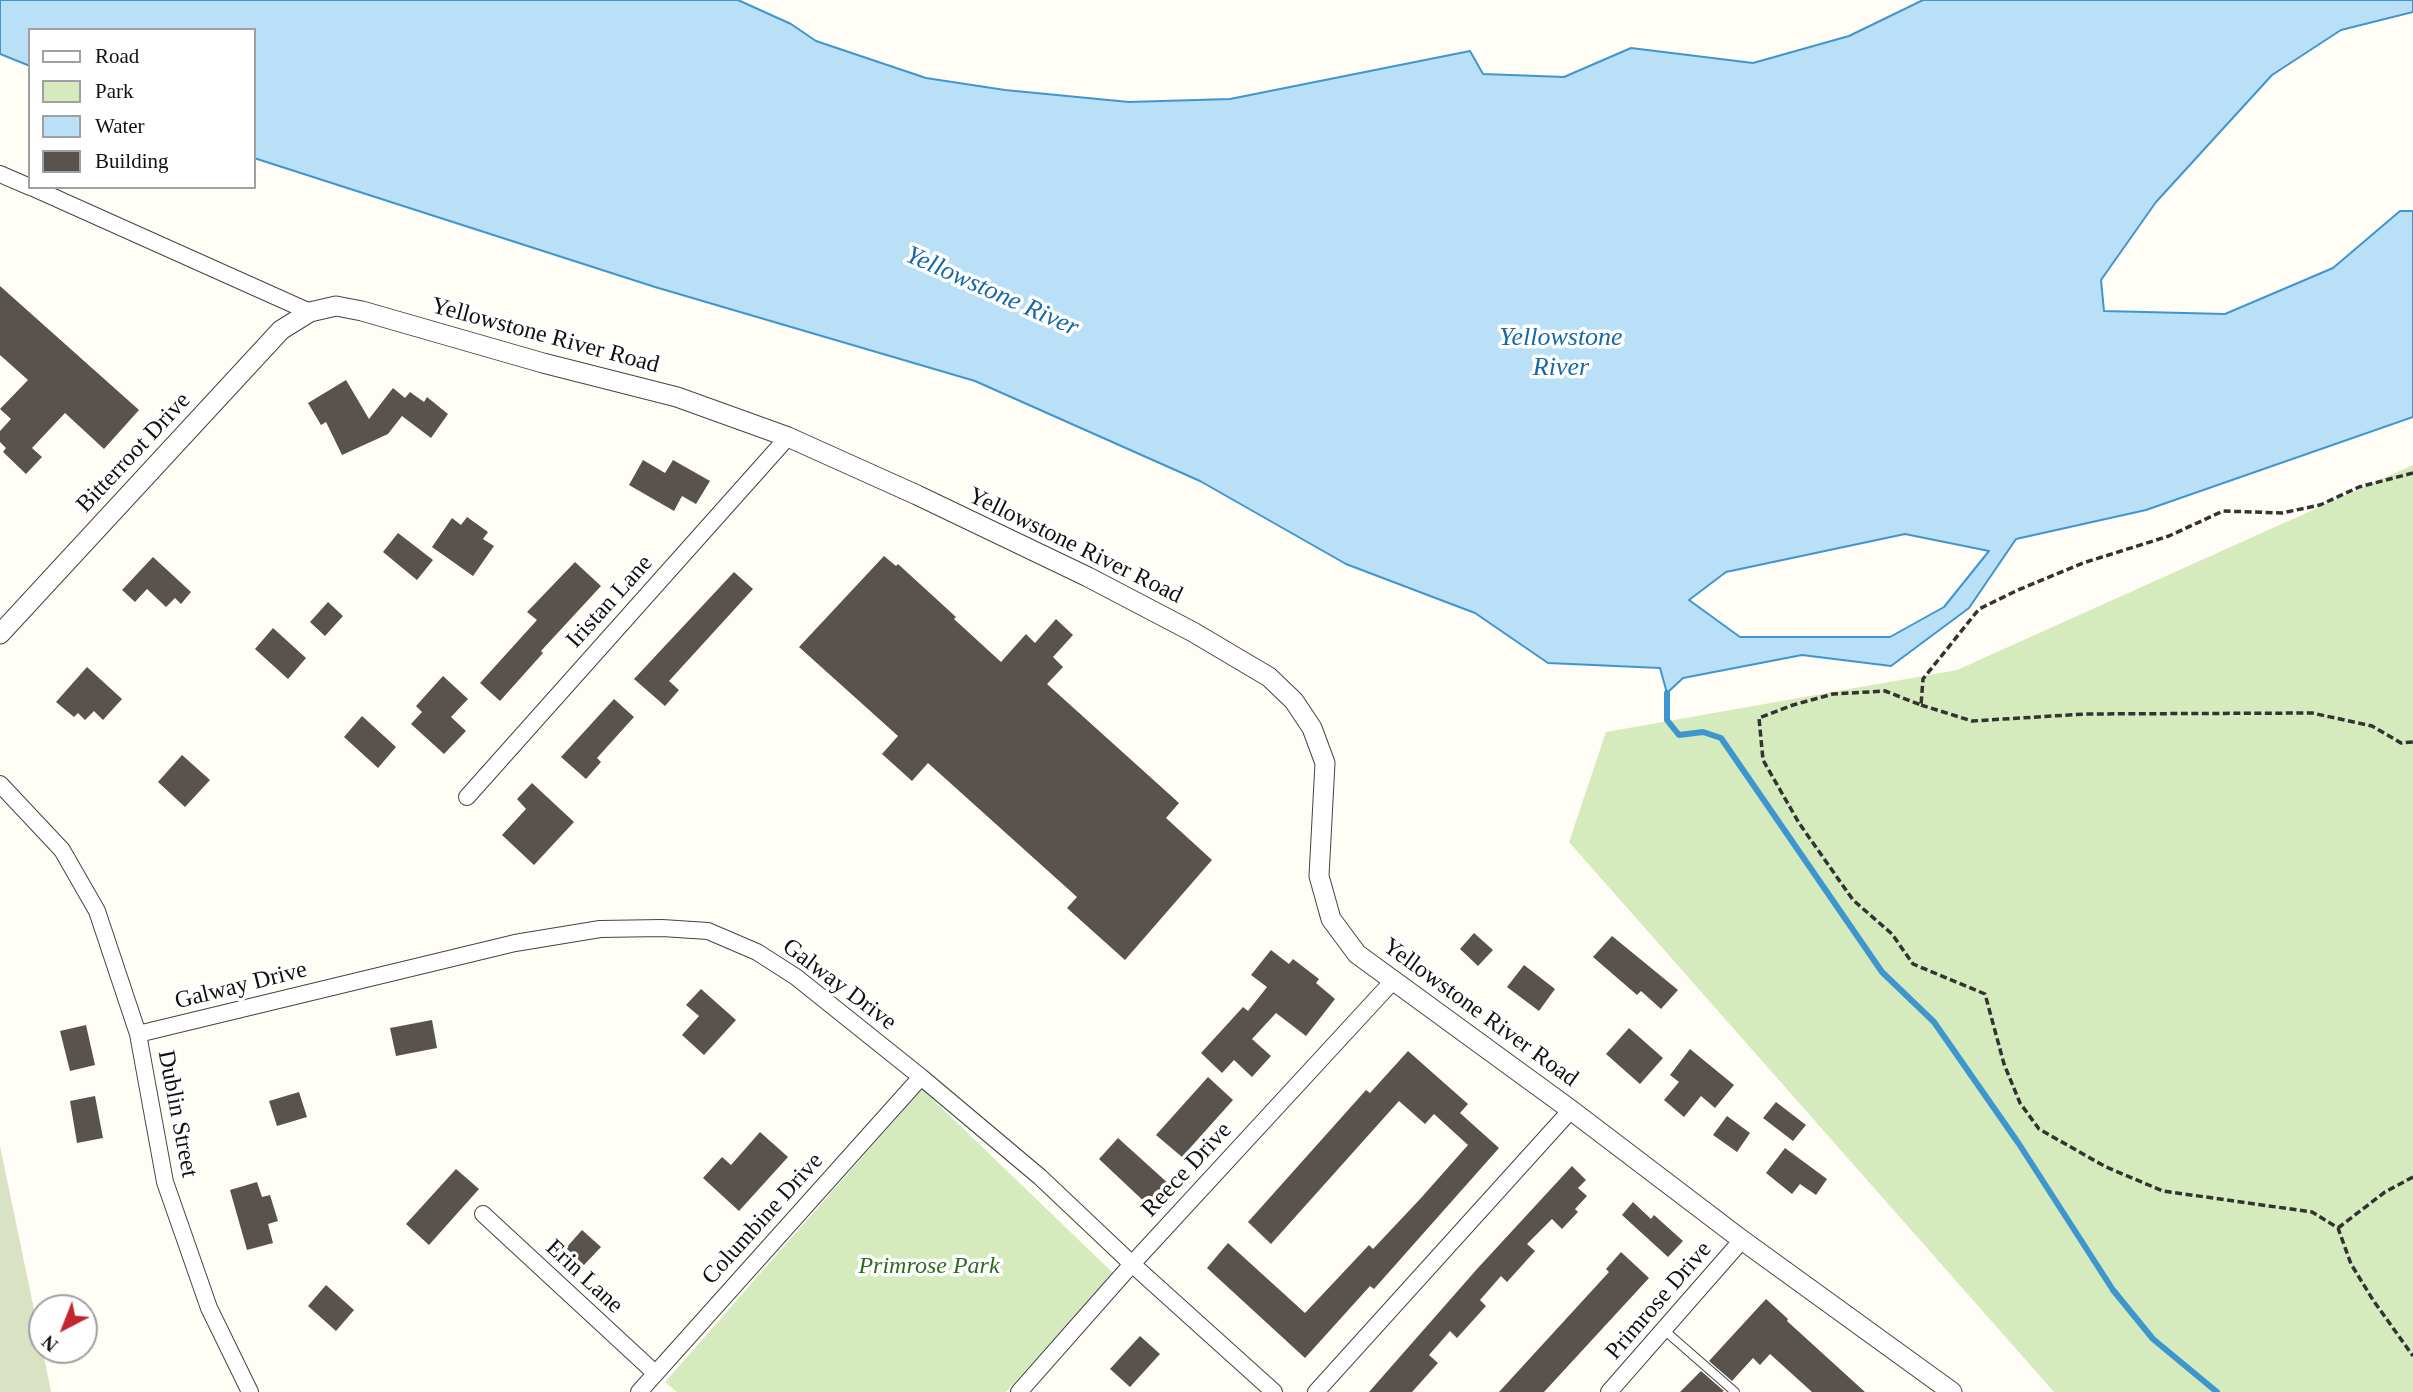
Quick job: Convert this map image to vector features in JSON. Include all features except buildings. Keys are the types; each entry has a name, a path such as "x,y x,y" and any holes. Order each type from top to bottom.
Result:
{"street":[{"path":"0,174 28,186"},
{"path":"34,189 310,312"},
{"name":"Yellowstone River Road","path":"310,312 336,306 362,311 543,363 677,397 788,438 917,495 1088,577 1193,632 1269,677 1294,701 1312,728 1325,763 1319,876 1331,919 1357,954 1952,1392"},
{"name":"Bitterroot Drive","path":"0,634 281,330 310,312"},
{"name":"Iristan Lane","path":"467,797 788,438"},
{"name":"Dublin Street","path":"0,784 62,850 97,911 138,1034 164,1182 209,1308 250,1392"},
{"name":"Galway Drive","path":"138,1034 515,943 600,929 663,928 708,931 757,952 796,977 921,1077 1040,1177 1274,1392"},
{"name":"Reece Drive","path":"1019,1392 1132,1264 1392,982"},
{"name":"Columbine Drive","path":"639,1392 921,1077"},
{"name":"Yellowstone River Road","path":"1316,1392 1571,1110"},
{"name":"Erin Lane","path":"482,1214 655,1373"},
{"name":"Primrose Drive","path":"1609,1392 1742,1240"}],"lane":[{"path":"1664,1330 1735,1392"}],"path":[{"path":"1921,705 1923,679 1979,609 2018,590 2083,564 2169,536 2223,511 2282,513 2307,508 2359,487 2413,473"},
{"path":"2413,742 2401,743 2372,726 2312,713 2085,714 1972,722 1885,691 1833,694 1759,718 1763,760 1799,823 1853,900 1892,934 1913,964 1985,994 2004,1064 2020,1102 2039,1129 2106,1167 2163,1191 2312,1212 2338,1228 2351,1264 2413,1356"},
{"path":"2338,1228 2385,1192 2413,1177"}],"green space":[{"path":"2413,465 2413,1392 2054,1392 1569,842 1606,732 1957,670"},
{"name":"Primrose Park","path":"922,1089 1113,1273 1006,1392 677,1392 665,1382"},
{"path":"0,1146 31,1294 28,1294 28,1364 45,1364 51,1391 0,1392"}],"water":[{"name":"Yellowstone River","path":"0,0 738,0 791,24 816,41 926,78 1005,90 1129,102 1230,99 1470,51 1483,74 1564,77 1631,48 1753,63 1849,36 1923,0 2413,0 2413,12 2341,30 2272,75 2156,202 2101,280 2104,311 2225,314 2333,268 2400,211 2413,211 2413,417 2146,510 2016,539 1969,608 1891,666 1802,655 1683,678 1667,693 1660,668 1548,663 1475,613 1346,564 1200,481 975,381 655,287 256,159 256,28 28,28 28,65 0,54","holes":["1905,534 1989,551 1944,607 1890,637 1740,637 1689,600 1726,572"]}],"waterway":[{"path":"1667,693 1667,720 1679,735 1703,732 1721,738 1882,972 1934,1022 2019,1144 2113,1290 2153,1339 2217,1392"}]}
